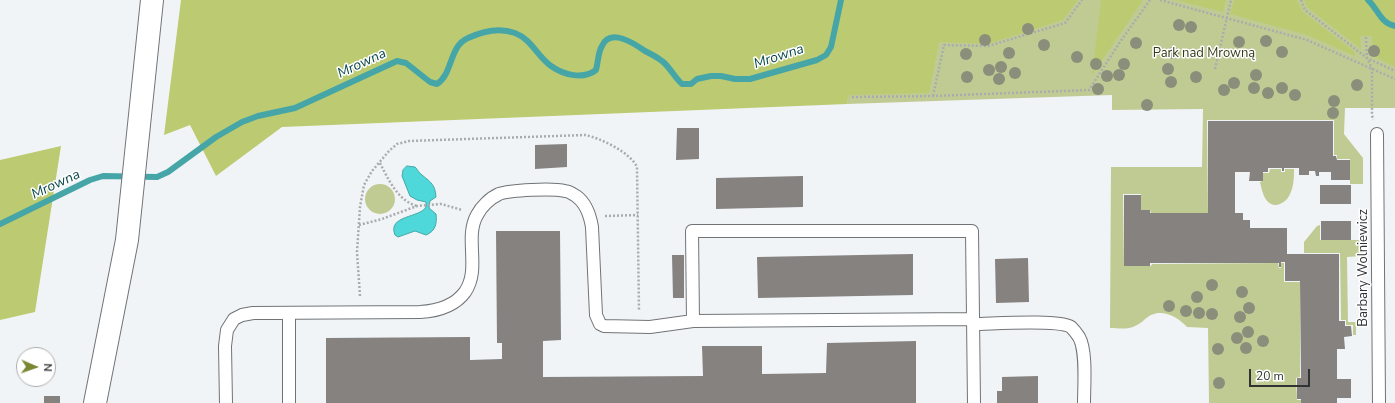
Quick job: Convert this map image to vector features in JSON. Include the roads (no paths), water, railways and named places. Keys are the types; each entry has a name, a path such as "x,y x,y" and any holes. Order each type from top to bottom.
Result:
{"street":[{"path":"95,403 120,276 131,204 152,0"}],"lane":[{"name":"Barbary Wolniewicz","path":"1377,134 1379,403"},
{"path":"226,403 225,346 227,330 234,319 242,315 253,313 432,311 446,307 465,292 472,274 472,230 476,215 498,194 515,191 554,190 565,191 577,196 586,207 590,216 592,227 597,320 604,326 650,327 693,321 973,322 1059,324 1070,327 1079,337 1083,350 1084,403"},
{"path":"693,321 692,231 972,231 974,403"},
{"path":"289,313 289,403"}],"water":[{"path":"407,166 415,167 431,182 434,187 436,197 430,201 429,208 436,214 436,224 434,229 426,235 415,231 398,237 395,235 394,229 396,224 400,220 423,211 426,207 426,202 417,200 410,196 402,176 403,170"}],"waterway":[{"name":"Mrowna","path":"0,224 90,180 103,176 157,177 168,172 216,137 242,122 258,116 295,108 397,61 406,63 430,82 437,84 446,74 457,47 468,38 485,32 503,30 515,33 526,39 551,66 562,72 579,76 596,70 602,46 606,40 616,37 629,41 665,63 682,84 691,84 697,79 711,76 750,79 817,60 826,55 831,47 841,0"},
{"name":"Mrowna","path":"1368,0 1386,22 1395,26"}],"park label":[{"name":"Park nad Mrowną","path":"1204,54"}]}
